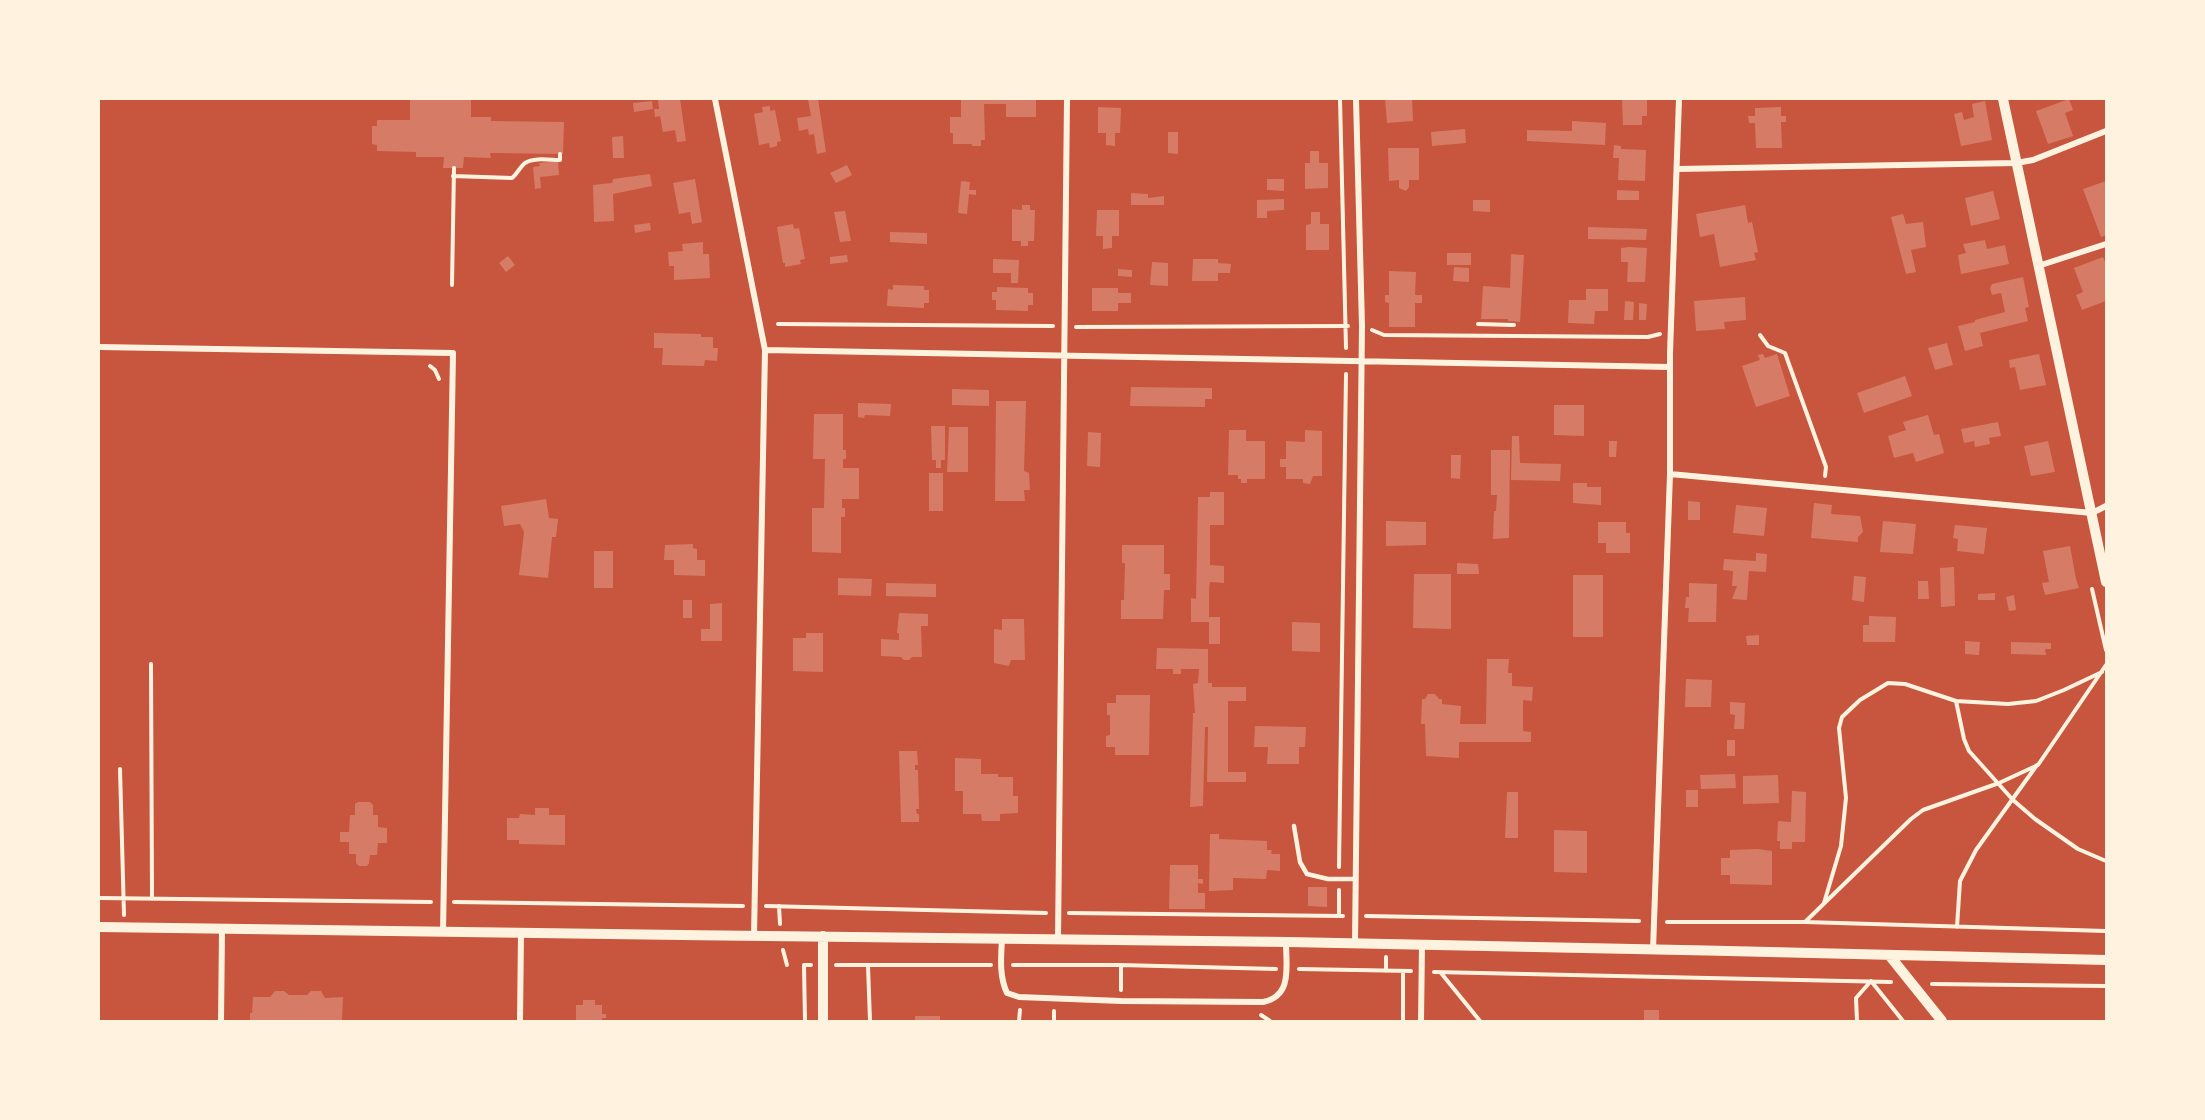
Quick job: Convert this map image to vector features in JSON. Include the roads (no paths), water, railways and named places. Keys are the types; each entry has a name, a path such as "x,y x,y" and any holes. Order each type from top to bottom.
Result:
{"street":[{"path":"715,99 765,350 754,936"},
{"path":"1058,940 1067,99"},
{"path":"1355,943 1362,361 1356,99"},
{"path":"1653,950 1670,474 1670,367 1679,99"},
{"path":"2003,99 2106,582"},
{"path":"1677,170 2016,164 2033,160 2106,131"},
{"path":"2038,266 2106,244"},
{"path":"99,347 453,353 443,932"},
{"path":"765,350 1670,367"},
{"path":"1670,474 2092,513 2106,507"},
{"path":"99,927 222,931 521,932 1355,943 2106,960"},
{"path":"221,1021 222,931"},
{"path":"520,1021 521,932"},
{"path":"823,936 823,1021"},
{"path":"1002,939 1001,965 1003,984 1007,993 1019,997 1121,1001 1263,1002 1272,1000 1285,985 1286,942"},
{"path":"1421,1021 1422,945"},
{"path":"1889,955 1942,1021"}],"lane":[{"path":"1294,826 1300,862 1307,874 1320,878 1356,879"}]}
